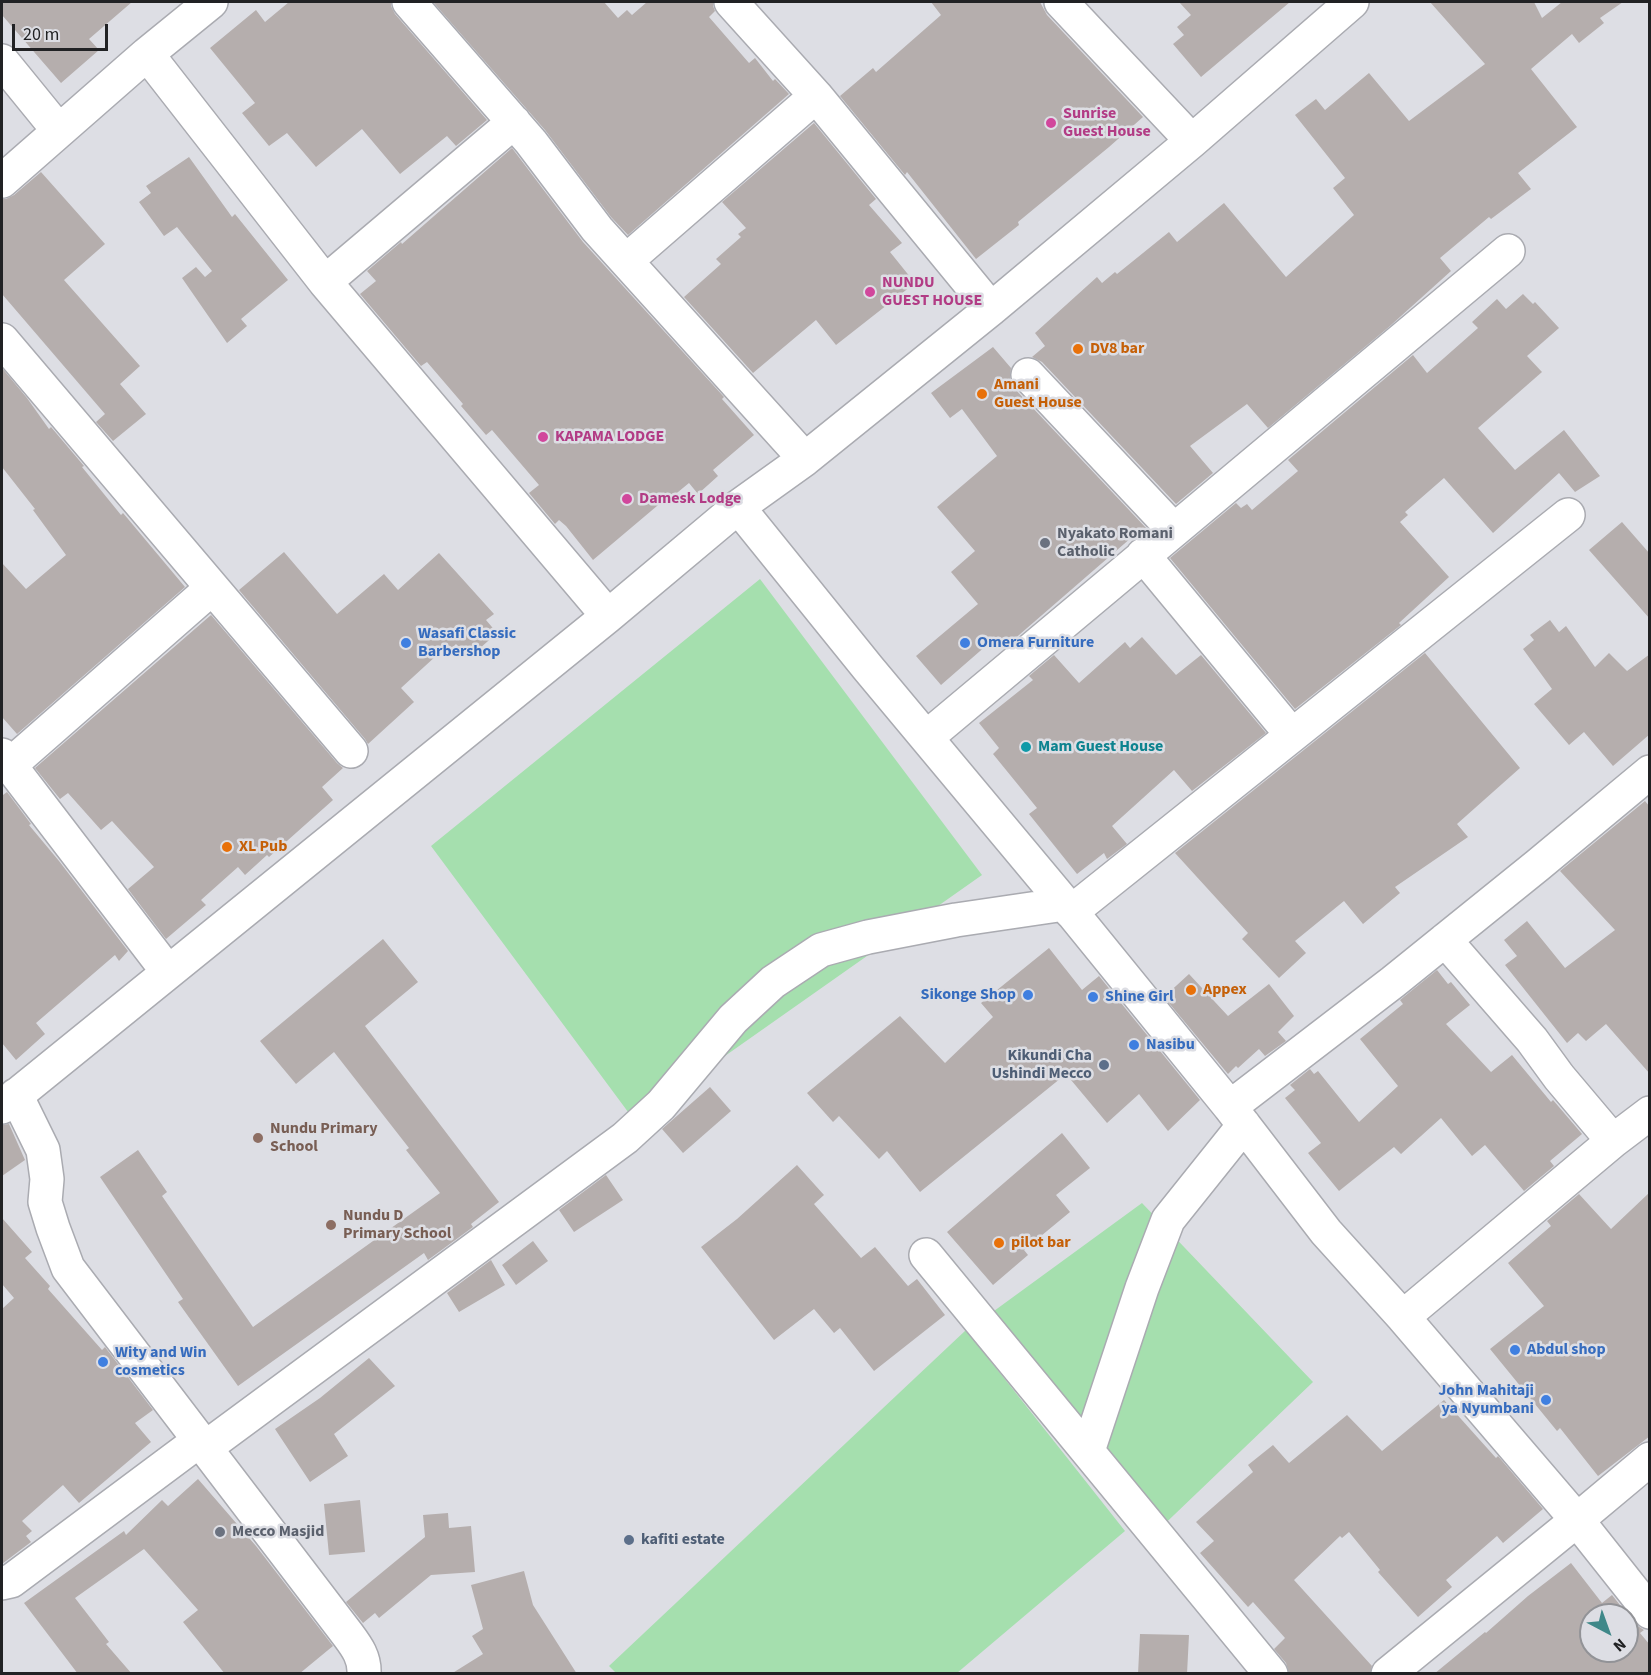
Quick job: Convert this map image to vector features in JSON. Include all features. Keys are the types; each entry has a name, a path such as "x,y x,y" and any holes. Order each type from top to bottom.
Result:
{"street":[{"path":"2,181 147,54 211,2"},
{"path":"409,2 531,142 597,229 805,459"},
{"path":"731,2 816,96 991,309"},
{"path":"1061,2 1192,141"},
{"path":"364,1674 364,1665 358,1649 68,1268 45,1202 46,1179 43,1150 9,1101 608,616 738,507 805,459 991,309 1192,141 1352,2"},
{"path":"147,54 326,282 608,616"},
{"path":"2,61 59,131"},
{"path":"626,261 816,96"},
{"path":"326,282 514,123"},
{"path":"927,737 1508,251"},
{"path":"2,340 351,751"},
{"path":"1028,375 1174,530"},
{"path":"738,507 1237,1116 1326,1232 1403,1317 1577,1520 1650,1612"},
{"path":"2,1583 11,1581 625,1138 661,1105 733,1019 773,982 821,950 868,937 956,920 1068,908 1292,735 1568,515"},
{"path":"1143,555 1292,735"},
{"path":"168,972 6,760 212,588"},
{"path":"1088,1451 1142,1288 1168,1220 1237,1116 1393,982 1650,772"},
{"path":"1445,940 1532,1040 1559,1077 1613,1141"},
{"path":"1403,1317 1613,1141 1650,1113"},
{"path":"926,1255 1271,1674"},
{"path":"1388,1674 1650,1459"}],"green space":[{"path":"760,579 982,875 634,1120 431,846"},
{"path":"1142,1203 1313,1382 1151,1537 983,1319"},
{"path":"966,1330 1125,1531 957,1673 617,1674 609,1666"}],"building":[{"path":"2,2 132,2 89,39 99,50 61,83 2,15"},
{"path":"289,2 391,2 395,14 487,120 456,146 447,136 400,174 362,129 316,167 287,133 269,146 242,113 255,103 210,48 256,10 265,22"},
{"path":"433,2 604,2 618,18 627,10 632,15 647,2 713,2 715,11 709,17 749,63 755,58 773,81 775,79 789,94 628,235 611,217 545,130"},
{"path":"931,2 1040,2 1047,15 1143,117 1018,222 1019,225 976,259 907,172 905,175 840,96 873,68 876,72 941,15"},
{"path":"1179,2 1290,2 1201,77 1173,44 1184,35 1177,27 1191,15"},
{"path":"1430,2 1534,2 1542,18 1562,2 1623,2 1600,18 1604,23 1579,43 1572,34 1531,69 1577,127 1518,173 1531,189 1491,219 1489,217 1440,258 1451,271 1390,326 1268,428 1247,404 1190,446 1213,473 1176,504 1042,362 1032,357 1045,346 1035,333 1097,277 1102,283 1115,272 1117,274 1169,232 1177,242 1224,203 1286,277 1354,215 1333,188 1345,178 1295,115 1316,99 1325,110 1369,73 1409,121 1485,64"},
{"path":"814,123 876,199 869,205 902,243 890,252 915,283 836,345 816,320 753,373 684,297 721,264 716,259 741,237 738,234 746,228 722,202"},
{"path":"512,148 583,242 724,397 722,399 754,435 713,470 718,476 698,494 689,483 672,497 670,495 593,560 566,526 559,520 555,524 529,493 539,485 492,430 486,435 427,362 421,366 360,294 376,281 367,271 401,242 402,244"},
{"path":"189,157 232,217 235,214 288,280 241,319 247,326 227,343 182,278 196,267 205,277 212,271 177,227 164,236 139,202 151,193 146,186"},
{"path":"41,172 105,244 64,280 140,366 120,384 146,414 113,441 96,422 105,414 2,294 2,199 14,195"},
{"path":"1523,294 1533,304 1535,302 1559,328 1527,356 1542,372 1478,428 1515,470 1564,430 1600,476 1575,492 1559,473 1493,533 1444,478 1405,512 1408,515 1400,522 1449,577 1399,623 1401,625 1295,709 1170,558 1236,503 1241,508 1247,504 1252,510 1298,471 1288,460 1413,355 1427,373 1478,328 1472,322 1497,299 1506,309"},
{"path":"993,347 1011,368 1010,379 1014,388 1147,529 1141,534 1139,531 1004,648 995,638 941,685 916,656 978,604 951,572 975,551 937,507 997,456 962,409 950,418 931,393"},
{"path":"2,368 49,429 51,427 121,515 123,513 185,587 17,734 2,717 2,563 26,589 66,555 33,510 35,509 2,467"},
{"path":"1622,522 1650,554 1650,619 1589,550"},
{"path":"284,552 337,614 384,574 398,590 439,553 494,614 486,620 497,633 469,658 456,644 451,649 448,645 401,688 414,702 368,744 239,590"},
{"path":"211,615 343,768 322,787 333,800 269,857 267,855 245,875 238,867 201,900 206,905 166,939 128,889 154,867 112,821 101,830 68,793 60,799 35,768"},
{"path":"1550,620 1559,632 1566,626 1595,667 1609,653 1627,671 1650,654 1650,734 1613,766 1584,732 1569,745 1534,704 1552,689 1523,649 1534,640 1530,635"},
{"path":"1142,637 1176,675 1201,655 1266,733 1192,791 1174,770 1112,826 1127,844 1107,859 1104,853 1077,874 1029,814 1037,808 993,754 999,748 979,723 1033,680 1029,676 1054,655 1079,683 1125,642 1130,648"},
{"path":"1425,653 1520,768 1457,824 1468,837 1395,887 1400,893 1363,924 1344,901 1295,941 1306,953 1279,978 1242,939 1248,933 1175,853"},
{"path":"7,792 31,824 29,825 128,951 119,961 115,955 36,1023 45,1034 16,1060 2,1043 2,793 3,795"},
{"path":"1645,801 1650,807 1650,1074 1606,1024 1586,1041 1578,1033 1567,1043 1505,965 1517,956 1504,940 1527,921 1565,968 1615,930 1560,871"},
{"path":"383,939 418,982 365,1026 499,1202 471,1224 473,1227 428,1260 424,1253 238,1386 178,1302 183,1299 100,1177 138,1150 167,1192 162,1196 253,1327 440,1193 406,1150 409,1148 334,1052 296,1084 260,1041"},
{"path":"1049,948 1082,990 1099,976 1200,1100 1168,1131 1139,1094 1107,1123 1066,1074 920,1192 887,1151 879,1159 839,1116 833,1122 807,1093 900,1016 945,1063 993,1017 981,1003"},
{"path":"1437,970 1448,984 1451,982 1470,1005 1446,1024 1491,1072 1512,1055 1551,1102 1553,1100 1582,1134 1550,1161 1554,1166 1524,1191 1485,1145 1472,1156 1441,1118 1401,1154 1394,1147 1339,1191 1308,1153 1321,1143 1285,1098 1295,1090 1290,1085 1310,1069 1314,1074 1318,1071 1359,1122 1398,1086 1360,1039 1403,1004 1400,1000"},
{"path":"1189,974 1228,1016 1269,984 1294,1016 1278,1032 1286,1041 1265,1056 1259,1049 1228,1074 1164,997"},
{"path":"710,1087 731,1111 683,1153 662,1129"},
{"path":"9,1124 25,1160 2,1176 2,1125"},
{"path":"1062,1133 1090,1168 1056,1195 1070,1212 1024,1250 1028,1255 993,1285 947,1232"},
{"path":"797,1165 824,1195 814,1204 861,1258 875,1247 908,1286 917,1279 945,1315 874,1371 840,1328 834,1333 814,1309 774,1340 701,1247 737,1219"},
{"path":"606,1175 623,1200 574,1232 559,1210"},
{"path":"1650,1192 1650,1436 1598,1476 1560,1428 1557,1431 1490,1349 1544,1306 1508,1263 1551,1226 1547,1221 1579,1194 1611,1229"},
{"path":"2,1218 32,1252 25,1258 50,1286 48,1289 102,1350 105,1347 153,1410 135,1423 151,1442 79,1503 63,1485 22,1521 32,1531 26,1536 31,1542 2,1564 2,1309 14,1298 2,1284"},
{"path":"533,1241 548,1261 516,1285 502,1265"},
{"path":"491,1260 505,1285 459,1312 447,1293"},
{"path":"369,1358 395,1386 334,1434 348,1456 310,1482 275,1429 320,1398"},
{"path":"1444,1400 1496,1458 1498,1456 1543,1509 1503,1543 1497,1536 1446,1580 1452,1587 1418,1617 1378,1572 1380,1570 1349,1532 1342,1538 1340,1536 1294,1580 1372,1666 1370,1674 1289,1674 1286,1663 1274,1649 1285,1638 1253,1602 1248,1607 1200,1553 1214,1541 1196,1522 1253,1472 1248,1465 1273,1445 1289,1463 1347,1415 1382,1451"},
{"path":"198,1479 256,1546 333,1646 299,1674 225,1674 183,1622 198,1610 144,1549 75,1598 109,1642 106,1644 132,1674 78,1674 24,1603 124,1531 126,1535 162,1500 168,1506"},
{"path":"360,1500 365,1552 329,1555 324,1504"},
{"path":"448,1513 449,1528 471,1526 475,1572 431,1575 379,1618 375,1613 363,1623 346,1602 425,1537 423,1515"},
{"path":"1571,1563 1602,1603 1579,1603 1579,1663 1639,1663 1639,1627 1644,1630 1640,1633 1650,1645 1650,1674 1434,1674 1528,1596"},
{"path":"524,1571 533,1605 577,1674 451,1674 483,1654 472,1636 483,1629 471,1585"},
{"path":"1612,1595 1618,1603 1602,1603"},
{"path":"1140,1634 1189,1635 1187,1674 1138,1674"}],"place":[{"name":"Sunrise Guest House","path":"1051,123"},
{"name":"NUNDU GUEST HOUSE","path":"870,292"},
{"name":"DV8 bar","path":"1078,349"},
{"name":"Amani Guest House","path":"982,394"},
{"name":"KAPAMA LODGE","path":"543,437"},
{"name":"Damesk Lodge","path":"627,499"},
{"name":"Nyakato Romani Catholic","path":"1045,543"},
{"name":"Wasafi Classic Barbershop","path":"406,643"},
{"name":"Omera Furniture","path":"965,643"},
{"name":"Mam Guest House","path":"1026,747"},
{"name":"XL Pub","path":"227,847"},
{"name":"Appex","path":"1191,990"},
{"name":"Sikonge Shop","path":"1028,995"},
{"name":"Shine Girl","path":"1093,997"},
{"name":"Nasibu","path":"1134,1045"},
{"name":"Kikundi Cha Ushindi Mecco","path":"1104,1065"},
{"name":"Nundu Primary School","path":"258,1138"},
{"name":"Nundu D Primary School","path":"331,1225"},
{"name":"pilot bar","path":"999,1243"},
{"name":"Abdul shop","path":"1515,1350"},
{"name":"Wity and Win cosmetics","path":"103,1362"},
{"name":"John Mahitaji ya Nyumbani","path":"1546,1400"},
{"name":"Mecco Masjid","path":"220,1532"},
{"name":"kafiti estate","path":"629,1540"}]}
